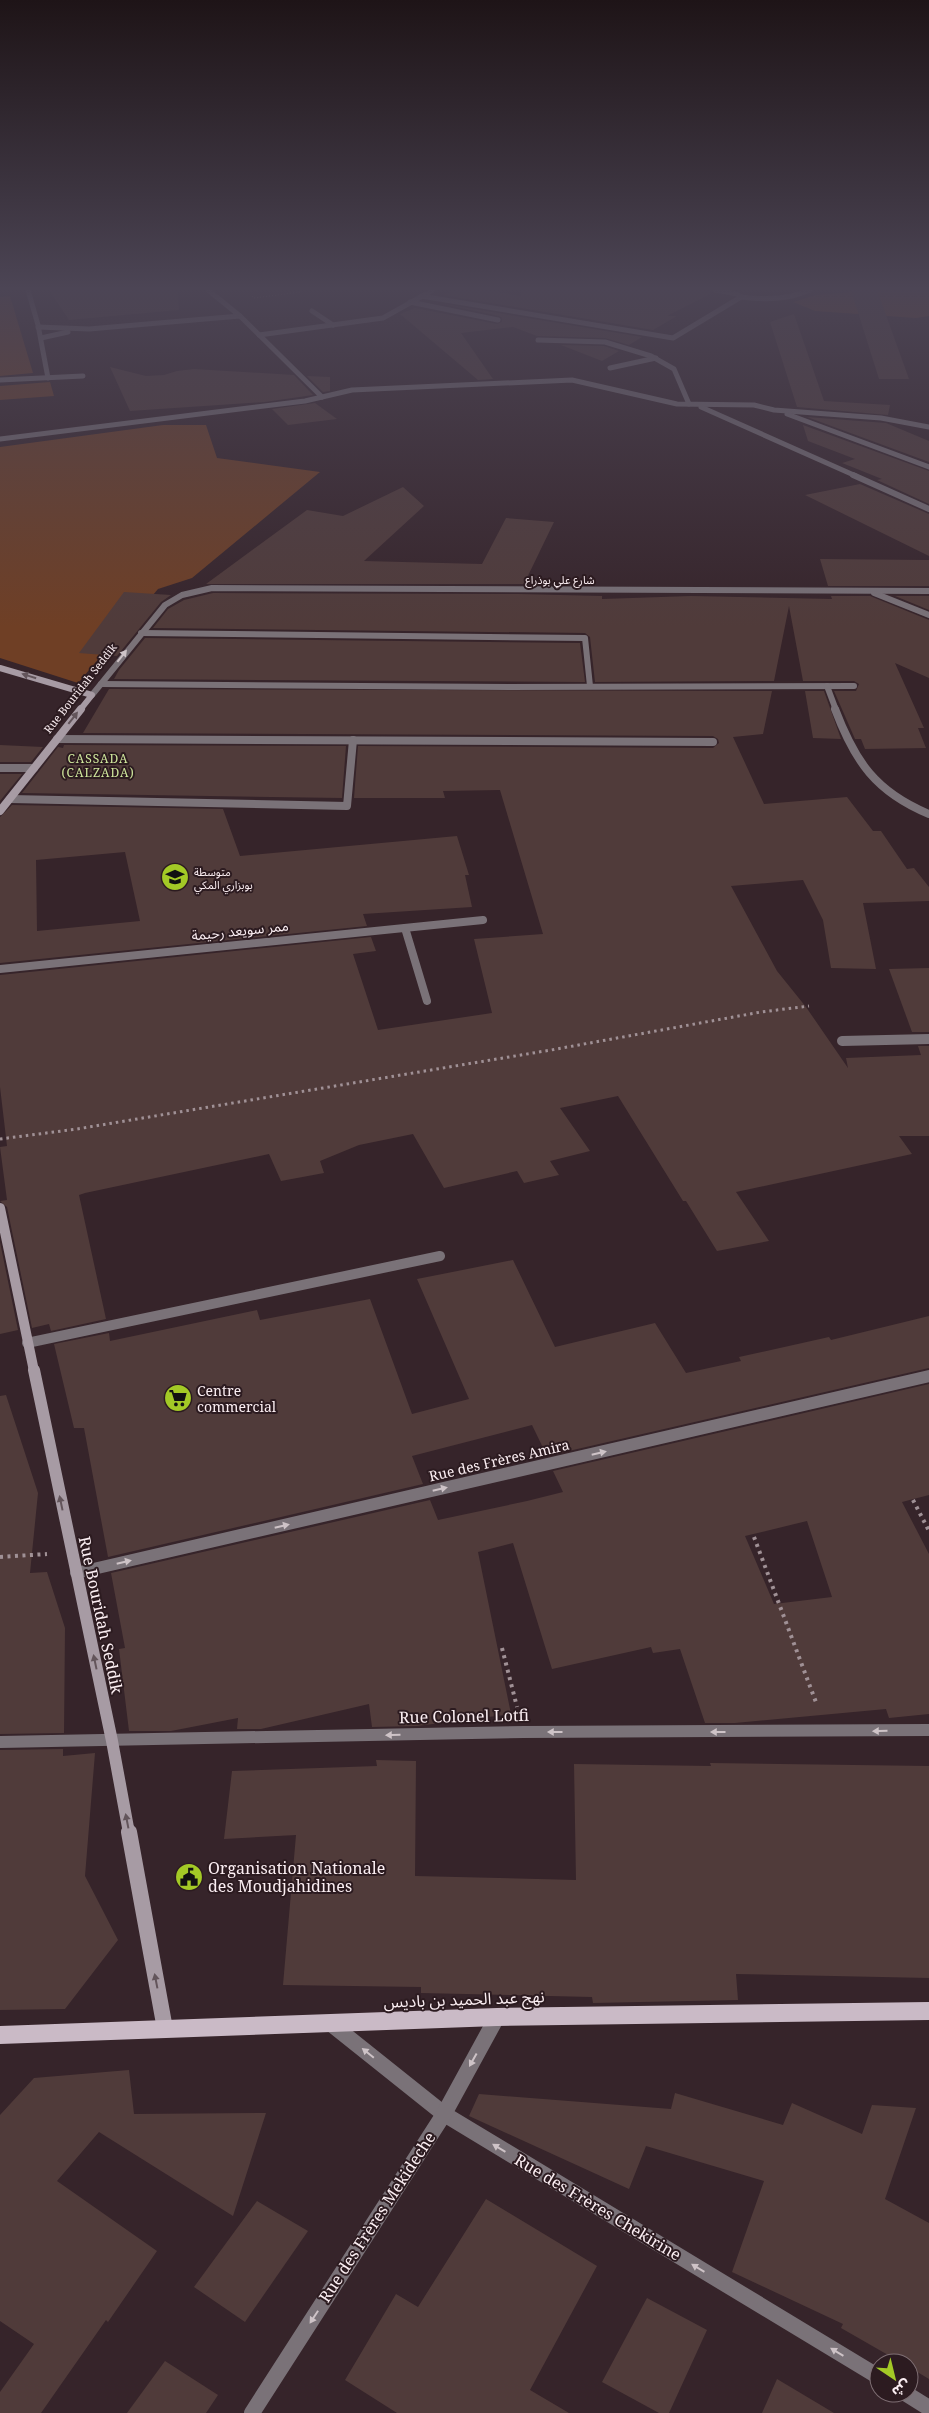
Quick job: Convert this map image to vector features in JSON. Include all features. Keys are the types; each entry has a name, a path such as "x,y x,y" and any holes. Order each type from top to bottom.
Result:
{"main road":[{"path":"0,668 92,695"},
{"name":"Rue Bouridah Seddik","path":"0,812 92,695"},
{"name":"Rue Bouridah Seddik","path":"0,1208 112,1741 165,2029"},
{"name":"نهج عبد الحميد بن باديس","path":"0,2035 497,2017 929,2011"}],"street":[{"path":"0,439 279,403"},
{"path":"671,403 754,405 774,410 929,468"},
{"path":"692,404 929,509"},
{"path":"774,410 881,418 929,427"},
{"name":"شارع علي بوذراع","path":"191,592 242,586 929,591"},
{"path":"868,590 929,616"},
{"name":"Rue Bouridah Seddik","path":"92,695 141,633 170,601 191,592"},
{"path":"141,633 585,638 590,686"},
{"path":"101,684 854,686"},
{"path":"827,686 842,730 856,755 888,792 929,814"},
{"path":"57,739 713,742"},
{"path":"10,799 348,806 353,740"},
{"path":"0,768 34,768"},
{"name":"ممر سويعد رحيمة","path":"0,969 483,920"},
{"path":"405,928 427,1001"},
{"path":"842,1041 929,1039"},
{"path":"27,1343 440,1256"},
{"name":"Rue des Frères Amira","path":"76,1573 929,1376"},
{"name":"Rue Colonel Lotfi","path":"0,1742 524,1732 929,1730"},
{"name":"Rue des Frères Mekideche","path":"252,2413 444,2114 497,2017"},
{"name":"Rue des Frères Chekirine","path":"328,2022 444,2114 869,2372"}],"path":[{"path":"0,1139 77,1129 544,1052 761,1012 809,1006"},
{"path":"913,1500 929,1531"},
{"path":"754,1536 827,1731"},
{"path":"0,1557 72,1553"},
{"path":"502,1648 524,1732"}],"shaded area":[{"path":"163,425 206,425 217,458 320,472 192,578 158,589 78,683 0,658 0,447"}],"building":[{"path":"126,403 256,403 130,411"},
{"path":"315,403 337,419 288,425 272,409"},
{"path":"796,403 890,405 888,415 797,407"},
{"path":"807,417 886,423 929,441 929,462"},
{"path":"803,425 929,471 929,504 877,480 882,479 842,463 855,459 808,441"},
{"path":"860,484 929,514 929,556 805,495"},
{"path":"403,487 424,506 364,561 482,564 506,518 554,522 524,584 206,584 307,510 343,516"},
{"path":"820,559 929,560 929,586 828,586"},
{"path":"124,592 171,595 161,602 117,656 79,653"},
{"path":"213,593 519,594 602,596 602,599 691,596 832,599 831,596 870,596 929,620 929,678 895,663 924,728 918,728 926,748 865,749 861,739 855,739 834,691 856,691 859,684 854,681 803,681 789,606 774,681 595,682 590,637 585,633 153,628 168,609 184,600"},
{"path":"895,596 929,596 929,610"},
{"path":"145,638 580,643 585,682 114,679"},
{"path":"109,689 772,691 763,734 733,737 764,804 847,797 873,831 881,831 907,869 914,868 929,887 929,901 863,903 876,969 831,968 823,920 803,880 731,886 777,971 806,1007 848,1068 846,1058 921,1055 918,1046 929,1046 929,1136 899,1136 912,1154 736,1192 769,1241 717,1251 686,1201 683,1201 618,1096 560,1108 590,1151 550,1161 559,1175 524,1183 517,1171 444,1188 413,1134 359,1145 320,1161 324,1173 281,1181 269,1154 85,1193 79,1195 106,1319 51,1331 49,1324 32,1328 7,1207 0,1201 7,1200 0,1147 7,1146 0,1087 0,975 371,937 376,951 353,954 378,1030 492,1013 474,939 543,934 500,790 443,791 445,798 354,798 358,746 713,748 719,743 718,739 713,736 83,733"},
{"path":"805,691 824,691 841,739 813,738"},
{"path":"0,745 43,747 31,762 0,762"},
{"path":"64,745 346,746 342,798 22,793 58,747 63,748"},
{"path":"0,774 22,774 0,801"},
{"path":"12,805 223,809 240,856 457,836 469,875 465,875 472,907 363,914 367,926 0,963 0,817","holes":["125,852 140,921 37,931 36,860"]},
{"path":"929,968 929,1032 912,1032 889,969"},
{"path":"0,1242 18,1330 0,1334"},
{"path":"513,1260 555,1347 655,1323 686,1373 741,1361 739,1357 829,1337 831,1340 929,1316 929,1368 547,1456 532,1425 412,1456 423,1484 108,1557 84,1428 74,1428 54,1344 109,1333 110,1341 257,1310 260,1320 370,1299 412,1414 469,1399 417,1279"},
{"path":"929,1384 929,1495 902,1502 929,1554 929,1714 889,1718 886,1709 735,1723 705,1723 680,1649 653,1653 651,1647 552,1669 513,1543 478,1552 511,1714 417,1726 372,1727 369,1704 261,1729 237,1729 238,1718 171,1731 129,1731 119,1649 125,1648 111,1573 430,1500 438,1520 527,1501 563,1492 553,1471","holes":["807,1521 832,1597 774,1604 745,1536"]},
{"path":"6,1395 38,1493 30,1573 47,1572 65,1628 64,1733 0,1734 0,1396"},
{"path":"63,1749 63,1756 95,1753 85,1876 118,1940 65,2009 0,2010 0,1750"},
{"path":"376,1760 416,1761 415,1876 576,1880 574,1764 711,1766 710,1763 929,1766 929,1978 736,1974 738,2000 593,2003 592,1997 421,1993 421,1987 283,1985 296,1835 224,1839 232,1771 377,1766"},
{"path":"129,2070 134,2114 266,2113 233,2216 99,2132 57,2181 157,2251 41,2413 0,2413 0,2392 34,2344 0,2321 0,2115 34,2078"},
{"path":"675,2093 783,2125 792,2103 862,2134 872,2105 916,2108 885,2199 929,2223 929,2379 919,2373 919,2353 885,2353 841,2328 843,2324 732,2272 764,2181 646,2146 629,2189 469,2116 479,2094 671,2109"},
{"path":"486,2199 597,2266 530,2390 569,2413 397,2413 345,2380 396,2294 418,2307"},
{"path":"257,2201 308,2231 245,2322 194,2287"},
{"path":"647,2298 707,2330 669,2413 659,2413 602,2382"},
{"path":"165,2361 218,2395 206,2413 127,2413"},
{"path":"777,2379 834,2413 762,2413"}],"place":[{"name":"متوسطة بوبزاري المكي","path":"175,877"},
{"name":"Centre commercial","path":"178,1398"},
{"name":"Organisation Nationale des Moudjahidines","path":"189,1877"}],"district":[{"name":"CASSADA (CALZADA)","path":"98,765"}]}
